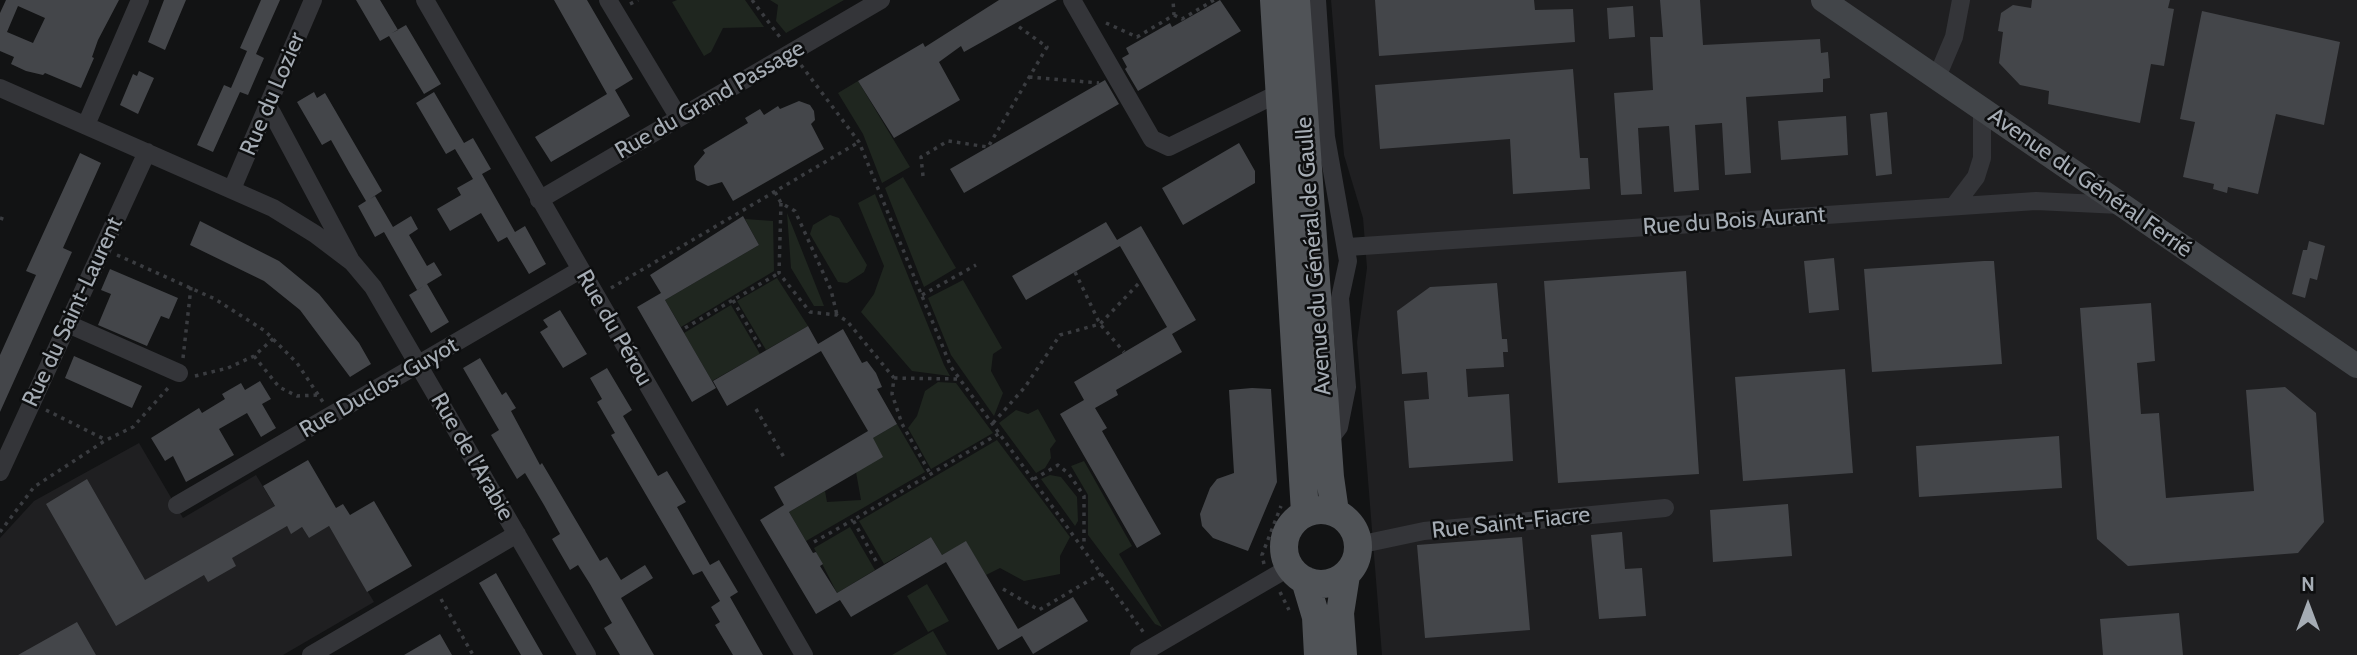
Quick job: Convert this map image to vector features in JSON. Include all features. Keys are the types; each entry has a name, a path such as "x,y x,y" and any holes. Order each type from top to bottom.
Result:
{"main road":[{"name":"Avenue du Général de Gaulle","path":"1274,0 1306,513"},
{"name":"Avenue du Général de Gaulle","path":"1296,0 1327,442 1335,512"},
{"path":"1318,655 1316,617 1297,573 1285,557 1285,536 1297,519 1315,510 1335,512 1349,522 1359,545 1355,562 1346,575 1340,612 1343,655"},
{"path":"1297,573 1326,583 1346,575"}],"street":[{"path":"86,125 140,0"},
{"name":"Rue du Lozier","path":"232,189 313,0"},
{"name":"Rue du Pérou","path":"425,0 538,200 804,655"},
{"path":"608,0 679,118"},
{"name":"Rue du Grand Passage","path":"538,200 881,0"},
{"path":"1072,0 1153,139 1169,147 1281,92"},
{"name":"Avenue du Général de Gaulle","path":"1317,0 1326,137 1348,247 1348,261 1340,298 1347,387 1339,427 1327,442"},
{"name":"Avenue du Général Ferrié","path":"1823,0 2357,366"},
{"path":"1937,77 1954,37 1961,0"},
{"name":"Rue de l'Arabie","path":"0,88 281,213 352,262"},
{"path":"1954,206 1976,177 1982,158 1982,109"},
{"name":"Rue de l'Arabie","path":"266,110 272,113 352,262 373,287 587,655"},
{"name":"Rue du Saint-Laurent","path":"0,472 147,152"},
{"name":"Rue du Bois Aurant","path":"1348,247 2036,201 2120,205"},
{"name":"Rue Duclos-Guyot","path":"177,505 580,270"},
{"path":"68,324 179,373"},
{"name":"Rue Saint-Fiacre","path":"1359,545 1424,531 1665,508"},
{"path":"311,655 517,534"},
{"path":"1146,651 1297,573"}],"path":[{"path":"752,0 859,142 951,367 1102,573 1146,651"},
{"path":"1173,0 1174,15"},
{"path":"1174,15 1182,19 1214,0"},
{"path":"1098,20 1137,37 1174,15"},
{"path":"923,176 921,157 948,141 988,147 1047,47 1015,24"},
{"path":"1030,77 1099,83"},
{"path":"596,296 859,142"},
{"path":"775,192 781,202 795,211 831,289 836,315"},
{"path":"781,202 779,273 810,312 836,315 847,321 894,378 961,379"},
{"path":"0,218 6,220"},
{"path":"102,249 215,299 274,338 297,363 332,415"},
{"path":"922,295 976,265"},
{"path":"1075,272 1100,324 1124,352"},
{"path":"685,327 779,273"},
{"path":"993,423 1025,387 1060,335 1100,324 1141,281"},
{"path":"0,532 34,487 106,440 133,427 162,397 179,373 187,345 191,288"},
{"path":"733,300 760,347"},
{"path":"179,373 195,376 228,368 254,356 274,338"},
{"path":"254,356 278,387 297,396 318,395"},
{"path":"894,378 891,394 902,424 931,475"},
{"path":"31,402 106,440"},
{"path":"756,409 785,459"},
{"path":"814,542 1000,433"},
{"path":"1034,479 1058,465 1069,474 1084,496 1084,547"},
{"path":"853,520 876,562"},
{"path":"1003,589 1039,610 1102,573"},
{"path":"432,584 472,655"}],"shaded area":[{"path":"745,0 764,27 723,28 711,52 704,56 672,2"},
{"path":"770,0 844,0 786,33 776,21 778,5"},
{"path":"1331,0 2357,0 2357,655 1382,655 1357,342 1367,268 1363,218 1344,155"},
{"path":"858,81 910,167 882,183 863,134 838,93"},
{"path":"903,177 956,268 924,287 885,188"},
{"path":"875,194 950,376 912,371 861,312 874,294 884,266 858,203"},
{"path":"787,213 824,306 814,306 791,268"},
{"path":"830,215 839,218 867,265 864,272 847,283 838,282 810,234 813,225"},
{"path":"745,219 773,221 774,271 681,327 665,300 759,245"},
{"path":"777,278 808,326 766,350 737,301"},
{"path":"963,280 1002,348 993,354 991,371 1003,393 994,416 951,355 928,298"},
{"path":"731,305 760,354 712,381 684,333"},
{"path":"938,382 956,383 993,433 931,469 908,428 917,416 925,391"},
{"path":"1038,409 1056,441 1050,449 1051,458 1045,468 1036,473 999,423 1016,410 1028,414"},
{"path":"897,424 925,472 806,541 789,512 825,491 827,502 861,500 856,472 873,438"},
{"path":"997,440 1070,537 1060,556 1060,574 1024,581 1000,568 986,575 966,542 942,555 931,537 884,564 859,521"},
{"path":"139,443 183,518 256,475 291,533 302,527 309,538 329,526 374,602 283,655 0,655 0,538 34,501"},
{"path":"1084,461 1132,546 1119,554 1162,627 1155,624 1088,535 1088,495 1071,466"},
{"path":"1050,475 1061,477 1077,497 1078,521 1075,526 1041,479"},
{"path":"850,527 875,570 837,593 814,548"},
{"path":"927,584 949,621 928,632 907,596"},
{"path":"933,631 947,655 892,655"}],"building":[{"path":"6,0 119,0 98,40 92,57 94,58 81,88 45,73 43,75 26,71 11,64 14,57 0,51 0,13","holes":["18,6 45,18 33,43 7,32"]},
{"path":"164,0 186,0 165,50 148,42"},
{"path":"261,0 280,0 256,54 264,58 248,95 240,92 213,152 197,145 224,85 231,88 247,51 240,48"},
{"path":"356,0 380,0 398,30 406,25 441,84 424,94 389,36 380,41"},
{"path":"554,0 587,0 633,79 615,90 630,116 551,162 535,137 607,94"},
{"path":"999,0 1057,0 964,52 961,46 939,62 960,100 894,138 858,81 923,43 925,47"},
{"path":"1220,0 1241,31 1138,91 1125,69 1127,67 1122,58 1129,54 1126,48 1170,23 1172,27"},
{"path":"1375,0 1534,0 1535,10 1573,9 1575,42 1379,56"},
{"path":"1660,0 1700,0 1703,45 1820,39 1821,53 1828,52 1830,78 1823,79 1823,92 1746,97 1751,173 1725,175 1722,123 1695,125 1699,190 1674,192 1669,126 1638,128 1642,194 1621,195 1614,93 1653,90 1650,37 1663,37"},
{"path":"2032,0 2170,0 2168,8 2174,9 2164,66 2151,64 2140,123 2048,104 2049,91 2020,85 1999,63 2003,32 1998,31 2001,13 2013,5 2031,8"},
{"path":"1633,6 1635,37 1609,39 1607,8"},
{"path":"2202,11 2340,42 2324,125 2276,114 2258,194 2228,187 2227,193 2213,189 2214,184 2183,177 2195,122 2180,119"},
{"path":"1573,69 1580,158 1588,158 1590,189 1513,194 1510,139 1380,149 1375,85"},
{"path":"139,71 154,78 138,114 120,105 133,74 137,76"},
{"path":"1105,80 1119,104 964,193 950,169"},
{"path":"314,92 317,98 325,93 382,191 370,199 375,196 393,227 411,216 418,229 409,235 427,266 434,262 442,275 417,290 384,232 375,237 358,206 366,201 331,140 322,145 297,102"},
{"path":"434,92 464,143 473,138 491,169 482,174 515,232 525,226 546,264 529,274 507,237 498,242 481,213 450,231 437,209 461,195 457,188 473,179 455,149 446,154 416,103"},
{"path":"799,101 810,105 814,111 815,120 811,124 824,149 733,201 722,182 708,186 696,180 694,166 705,153 703,150 748,123 745,118 760,109 764,115 778,106 780,109"},
{"path":"1887,112 1892,174 1876,176 1870,114"},
{"path":"1846,116 1848,155 1781,160 1778,121"},
{"path":"1239,143 1255,171 1255,183 1183,225 1162,188"},
{"path":"80,153 101,163 63,248 72,252 0,412 0,355 36,275 26,271"},
{"path":"743,216 759,245 665,300 716,388 692,402 637,307 661,293 650,275"},
{"path":"200,221 279,261 319,294 359,343 371,364 350,377 300,310 264,281 190,245"},
{"path":"1106,222 1117,240 1141,226 1196,320 1172,334 1182,352 1116,390 1118,395 1095,408 1107,428 1102,431 1161,534 1137,548 1060,414 1084,400 1074,382 1167,327 1120,246 1026,300 1012,276"},
{"path":"2309,241 2325,246 2317,280 2310,278 2305,298 2292,294 2303,250 2307,250"},
{"path":"1834,258 1839,310 1809,313 1804,261"},
{"path":"1994,261 2002,364 1872,372 1864,269"},
{"path":"110,269 178,298 169,319 161,316 147,346 98,325 111,294 101,290"},
{"path":"1686,271 1699,474 1558,483 1544,281"},
{"path":"1497,283 1502,339 1507,339 1508,352 1503,352 1504,367 1466,369 1468,397 1509,394 1513,461 1409,468 1404,401 1429,399 1427,372 1402,374 1397,311 1430,287"},
{"path":"427,284 449,322 431,333 409,295"},
{"path":"2151,303 2155,361 2137,363 2141,414 2159,413 2166,498 2254,491 2246,390 2285,387 2316,413 2324,522 2298,553 2128,566 2097,539 2080,308"},
{"path":"560,310 587,354 563,368 540,332 548,327 543,320"},
{"path":"808,326 818,344 843,329 862,363 867,361 876,373 882,387 877,389 897,424 873,438 883,457 789,512 813,553 816,552 823,564 820,566 837,593 931,537 942,555 966,541 1018,629 1073,597 1088,621 1033,654 1022,636 998,650 946,562 851,617 840,600 816,614 760,520 784,505 774,487 868,431 821,351 727,406 713,381"},
{"path":"74,356 142,386 132,408 65,378"},
{"path":"480,358 502,395 506,392 516,408 511,411 540,465 542,463 600,561 607,557 621,580 645,565 653,578 621,598 654,655 620,655 604,628 612,623 590,584 578,565 570,570 552,539 560,534 544,505 525,473 517,479 491,435 499,430 463,368"},
{"path":"607,368 632,410 623,416 658,476 667,471 686,502 677,507 710,565 719,560 738,592 730,597 763,655 733,655 715,625 720,622 711,607 720,601 702,571 693,575 611,435 615,433 597,402 602,399 590,378"},
{"path":"1845,369 1853,473 1743,481 1735,377"},
{"path":"260,381 271,399 262,404 276,428 261,437 247,413 219,429 234,455 186,482 173,456 165,461 151,438 199,408 202,413 225,399 222,394 241,383 245,390"},
{"path":"1271,389 1277,482 1248,551 1213,538 1202,526 1200,514 1210,488 1217,479 1234,473 1229,390"},
{"path":"2059,436 2062,488 1919,497 1916,446"},
{"path":"308,460 336,508 343,504 350,515 374,501 412,566 367,592 329,526 309,538 302,527 291,534 287,526 232,558 236,566 208,582 204,575 116,626 46,504 87,479 145,580 275,506 263,486"},
{"path":"1788,504 1792,556 1713,562 1710,510"},
{"path":"1622,532 1625,569 1642,568 1646,616 1599,619 1591,535"},
{"path":"1522,537 1530,630 1425,638 1417,545"},
{"path":"496,573 543,655 521,655 479,583"},
{"path":"2179,613 2183,655 2103,655 2100,619"},
{"path":"77,622 96,655 18,655"},
{"path":"440,634 452,655 404,655"}]}
